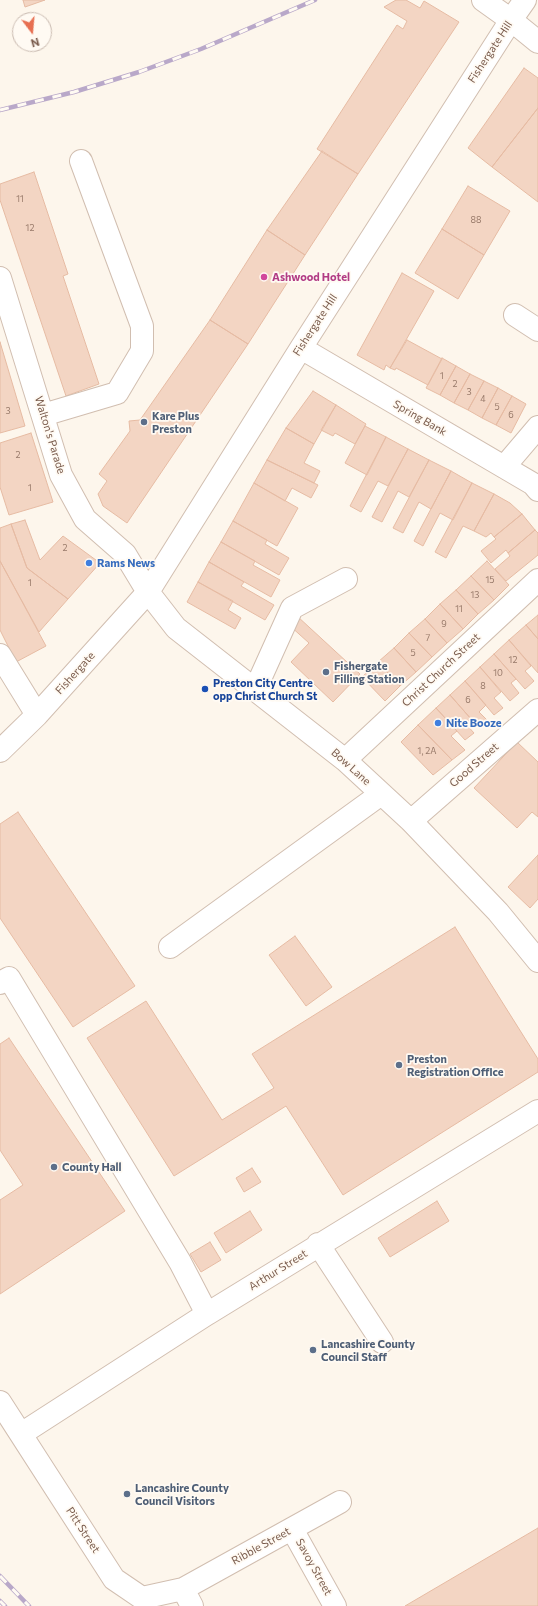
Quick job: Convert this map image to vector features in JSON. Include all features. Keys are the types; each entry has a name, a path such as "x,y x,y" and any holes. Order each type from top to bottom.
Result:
{"street":[{"path":"483,0 538,42"},
{"name":"Fishergate Hill","path":"148,592 301,348 525,0"},
{"path":"43,415 117,393 142,352 142,326 81,161"},
{"name":"Walton's Parade","path":"0,278 4,303 43,415 61,475 85,519 125,554 148,592"},
{"path":"515,315 538,330"},
{"name":"Spring Bank","path":"301,348 533,484 538,490"},
{"path":"504,467 538,427"},
{"path":"255,690 292,608 346,579"},
{"name":"Christ Church Street","path":"344,760 538,580"},
{"name":"Bow Lane","path":"148,592 176,628 344,760 410,821 498,912 538,961"},
{"name":"Fishergate","path":"0,751 37,715 148,592"},
{"path":"0,655 37,715"},
{"name":"Good Street","path":"410,821 534,720"},
{"path":"170,947 380,794"},
{"path":"0,983 9,978 180,1262 207,1314"},
{"name":"Arthur Street","path":"21,1434 318,1244 538,1111"},
{"path":"318,1244 382,1342"},
{"name":"Pitt Street","path":"0,1402 114,1579 142,1598 187,1598"},
{"name":"Ribble Street","path":"187,1598 292,1529 340,1502"},
{"name":"Savoy Street","path":"292,1529 335,1606"}],"building":[{"path":"23,0 45,0 25,7"},
{"path":"396,0 406,0 420,8 424,1 459,22 358,174 317,149 397,25 403,29 407,21 384,7"},
{"path":"524,68 538,78 538,108 492,167 468,148"},
{"path":"538,108 538,202 492,167"},
{"path":"322,151 358,174 305,255 267,230"},
{"path":"34,172 68,274 63,276 99,384 66,396 0,200 0,184"},
{"path":"468,186 510,211 484,255 442,229"},
{"path":"442,229 484,255 458,299 415,273"},
{"name":"Ashwood Hotel","path":"267,230 305,255 248,344 210,320"},
{"path":"402,273 434,291 390,368 386,365 384,370 357,355"},
{"path":"210,320 248,344 127,523 103,506 98,494 107,481 99,474 130,431 129,421 140,420"},
{"path":"407,340 442,359 428,385 396,368 395,370 390,368"},
{"path":"0,342 25,426 0,433"},
{"path":"442,358 456,366 440,395 426,388"},
{"path":"456,366 470,374 454,403 440,395"},
{"path":"470,374 484,381 468,410 454,403"},
{"path":"484,381 498,388 482,418 468,410"},
{"path":"498,388 512,396 496,425 482,418"},
{"path":"313,391 336,405 314,444 286,428"},
{"path":"512,396 526,404 511,433 496,425"},
{"path":"336,405 366,424 355,444 335,433 333,436 321,430"},
{"path":"365,426 386,437 367,475 345,463"},
{"path":"286,428 314,444 304,463 320,471 314,483 267,460"},
{"path":"31,433 53,502 9,515 0,487 0,443"},
{"path":"386,437 408,449 388,486 378,481 361,512 350,506"},
{"path":"408,449 429,460 409,497 398,491 382,522 372,517"},
{"path":"267,460 318,485 311,498 292,488 285,501 254,483"},
{"path":"429,460 451,471 431,509 419,502 403,533 393,528"},
{"path":"451,471 472,483 453,520 440,513 423,546 414,541"},
{"path":"254,483 298,508 277,546 233,521"},
{"path":"472,483 494,494 474,531 463,526 446,558 435,552"},
{"path":"494,494 510,503 522,514 494,537 491,533 486,537 474,531"},
{"path":"522,514 535,530 508,553 506,550 491,563 481,551 496,539 494,537"},
{"path":"25,520 40,560 63,536 100,563 68,599 27,568 11,524"},
{"path":"233,521 267,540 265,544 289,558 279,575 221,542"},
{"path":"11,524 27,568 68,599 39,632 0,561 0,528"},
{"path":"535,530 538,533 538,555 506,581 495,569 510,556 508,553"},
{"path":"221,542 255,561 253,565 280,580 271,597 209,562"},
{"path":"0,561 46,646 16,662 0,630"},
{"path":"487,561 509,585 494,600 471,576"},
{"path":"209,562 244,582 241,586 274,605 265,620 198,582"},
{"path":"471,576 494,600 478,614 456,590"},
{"path":"198,582 233,601 228,610 241,618 235,629 187,602"},
{"path":"456,590 478,614 463,629 440,604"},
{"path":"440,604 463,629 447,643 425,619"},
{"path":"538,615 538,639 526,625"},
{"path":"297,616 360,674 333,702 291,662 309,643 289,625"},
{"path":"425,619 447,643 432,657 409,633"},
{"path":"526,625 538,639 538,673 509,640"},
{"path":"409,633 432,657 416,672 394,648"},
{"path":"509,640 531,666 525,671 534,681 525,689 494,654"},
{"path":"394,648 416,672 400,686 378,662"},
{"path":"494,654 516,679 511,683 519,693 510,701 480,667"},
{"path":"378,662 400,686 385,701 362,677"},
{"path":"480,667 501,692 494,698 503,708 494,715 465,681"},
{"path":"465,681 486,705 479,712 488,721 479,728 450,695"},
{"path":"450,695 471,719 465,723 474,733 465,740 436,708"},
{"path":"436,708 457,731 451,736 465,750 452,760 418,725"},
{"path":"418,725 452,760 433,775 401,742"},
{"path":"517,742 538,762 538,817 532,812 517,828 474,788"},
{"path":"18,812 135,986 73,1027 0,918 0,824"},
{"path":"538,855 538,899 530,908 508,887"},
{"name":"Preston Registration Office","path":"455,927 538,1059 538,1072 343,1195 286,1106 174,1176 87,1038 146,1001 222,1120 274,1088 252,1054"},
{"path":"295,936 332,987 306,1006 269,955"},
{"name":"County Hall","path":"9,1038 125,1211 0,1294 0,1200 23,1185 0,1150 0,1044"},
{"path":"252,1168 261,1182 244,1192 236,1178"},
{"path":"437,1201 449,1221 390,1257 378,1238"},
{"path":"250,1211 262,1230 226,1253 214,1233"},
{"path":"210,1242 221,1260 201,1272 190,1254"},
{"path":"538,1528 538,1606 405,1606"}],"railway":[{"path":"0,110 74,92 139,72 201,49 315,0"},
{"path":"0,1576 29,1606"},
{"path":"0,1601 5,1606"}],"place":[{"name":"Ashwood Hotel","path":"264,277"},
{"name":"Kare Plus Preston","path":"144,422"},
{"name":"Rams News","path":"89,563"},
{"name":"Fishergate Filling Station","path":"326,672"},
{"name":"Preston City Centre opp Christ Church St","path":"205,689"},
{"name":"Nite Booze","path":"438,723"},
{"name":"Preston Registration Office","path":"399,1065"},
{"name":"County Hall","path":"54,1167"},
{"name":"Lancashire County Council Staff","path":"313,1350"},
{"name":"Lancashire County Council Visitors","path":"127,1494"}]}
